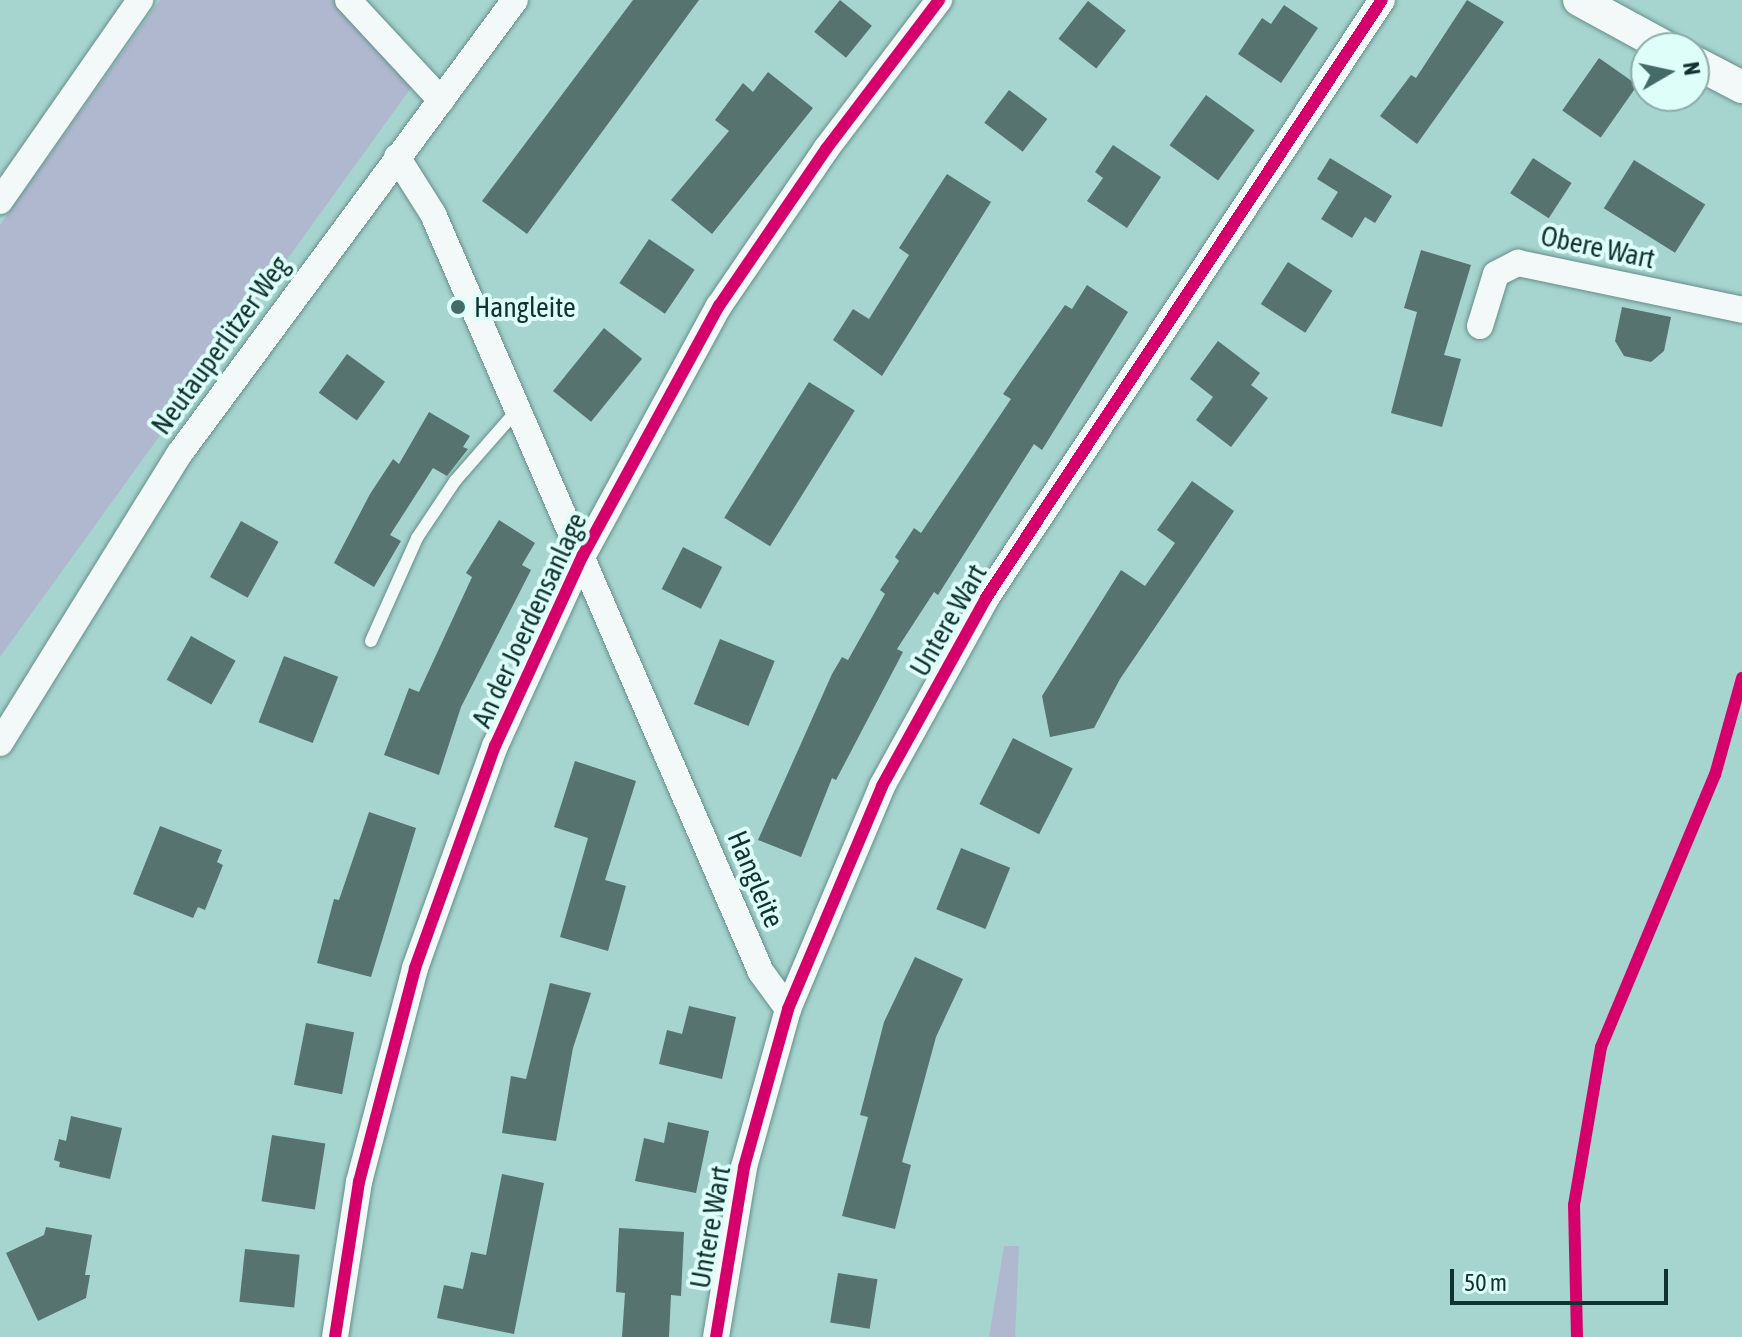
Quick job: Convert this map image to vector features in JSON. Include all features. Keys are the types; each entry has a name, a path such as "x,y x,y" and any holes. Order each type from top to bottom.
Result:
{"street":[{"path":"0,201 140,0"},
{"path":"348,0 441,100"},
{"name":"Neutauperlitzer Weg","path":"0,743 180,453 515,0"},
{"name":"An der Joerdensanlage","path":"335,1337 359,1182 415,968 495,746 583,555 719,306 826,149 939,0"},
{"name":"Untere Wart","path":"716,1337 744,1167 788,1009 882,786 986,598 1382,0"},
{"path":"1579,0 1638,32"},
{"path":"1710,70 1742,87"},
{"name":"Hangleite","path":"397,157 433,214 761,972 788,1009"},
{"name":"Obere Wart","path":"1480,326 1496,274 1518,263 1742,310"}],"lane":[{"path":"371,641 417,538 455,481 518,409"}],"shaded area":[{"path":"160,0 338,0 413,85 0,657 0,225"},
{"path":"1004,1246 1019,1246 1015,1337 989,1337"}],"building":[{"path":"633,0 699,0 527,234 482,201"},
{"path":"840,0 872,26 846,58 814,32"},
{"path":"1467,0 1504,22 1417,144 1380,116 1411,75 1416,78"},
{"path":"1088,1 1126,31 1096,68 1058,39"},
{"path":"1284,5 1318,28 1281,83 1238,54 1262,18 1271,24"},
{"path":"1599,58 1630,80 1630,96 1601,137 1562,110"},
{"path":"768,72 813,108 712,234 671,200 729,131 715,120 743,83 753,92"},
{"path":"1009,90 1047,119 1023,152 984,123"},
{"path":"1206,95 1255,130 1218,180 1170,145"},
{"path":"1113,145 1161,177 1127,228 1087,201 1103,178 1095,172"},
{"path":"1330,158 1392,196 1375,223 1365,217 1352,238 1321,219 1338,192 1317,179"},
{"path":"1533,158 1572,183 1549,218 1510,193"},
{"path":"1634,160 1705,205 1675,253 1604,208"},
{"path":"947,174 991,202 882,376 833,340 853,309 869,319 909,255 899,248"},
{"path":"649,239 695,270 665,314 619,283"},
{"path":"1421,250 1471,265 1444,355 1461,359 1442,427 1391,413 1417,312 1404,308"},
{"path":"1288,262 1332,291 1305,333 1261,304"},
{"path":"1087,285 1128,312 1042,450 1034,444 938,595 934,592 897,649 903,652 836,780 832,778 801,857 758,840 832,674 842,657 848,660 885,594 880,590 899,561 895,557 914,528 921,533 1011,399 1003,394 1065,305 1072,309"},
{"path":"1622,307 1671,317 1664,351 1651,362 1624,356 1615,341"},
{"path":"604,328 642,359 591,422 553,391"},
{"path":"1218,341 1260,373 1251,385 1268,398 1231,447 1196,420 1213,397 1190,379"},
{"path":"347,354 385,382 357,420 319,393"},
{"path":"809,382 855,411 770,546 724,518"},
{"path":"429,412 470,436 463,447 468,449 447,476 433,468 390,535 401,541 374,587 334,563 370,494 393,459 399,464"},
{"path":"1192,481 1234,511 1120,679 1094,728 1050,737 1042,696 1121,570 1145,586 1175,543 1157,530"},
{"path":"499,520 535,543 522,565 531,570 461,707 439,775 384,755 409,688 419,692 472,577 466,573"},
{"path":"241,521 279,542 248,598 210,577"},
{"path":"683,547 722,567 701,609 662,589"},
{"path":"191,636 236,661 211,704 167,680"},
{"path":"720,639 775,661 748,726 694,704"},
{"path":"284,656 338,677 313,743 259,722"},
{"path":"1013,738 1073,768 1039,834 979,804"},
{"path":"575,761 636,781 605,880 626,886 608,951 560,937 588,838 554,827"},
{"path":"369,812 416,828 371,977 317,963 334,899 339,900"},
{"path":"160,826 222,850 217,862 223,865 205,910 198,907 193,918 133,894"},
{"path":"961,848 1010,868 985,929 936,909"},
{"path":"915,957 963,979 936,1037 902,1162 911,1165 895,1229 842,1216 868,1117 860,1115 884,1022"},
{"path":"550,983 591,993 573,1048 556,1141 502,1133 511,1076 526,1079"},
{"path":"689,1006 736,1017 722,1079 659,1064 667,1030 682,1034"},
{"path":"306,1023 354,1032 342,1094 294,1085"},
{"path":"71,1116 122,1128 110,1179 59,1167 60,1162 54,1160 59,1139 66,1141"},
{"path":"668,1122 709,1131 696,1193 635,1181 644,1138 664,1143"},
{"path":"272,1135 325,1143 315,1210 262,1201"},
{"path":"502,1174 544,1183 514,1334 437,1318 444,1285 463,1289 471,1252 486,1255"},
{"path":"46,1227 92,1235 85,1275 90,1275 86,1298 38,1321 6,1253 44,1235"},
{"path":"619,1228 684,1232 681,1296 671,1295 669,1337 622,1337 625,1293 616,1292"},
{"path":"245,1249 300,1255 294,1307 239,1302"},
{"path":"838,1273 878,1279 870,1329 830,1322"}],"cycle path":[{"path":"335,1337 359,1182 415,968 495,746 583,555 719,306 826,149 939,0"},
{"path":"716,1337 744,1167 788,1009 882,786 986,598 1382,0"},
{"path":"1577,1337 1574,1205 1601,1047 1715,775 1742,678"}],"place":[{"name":"Hangleite","path":"458,307"}]}
